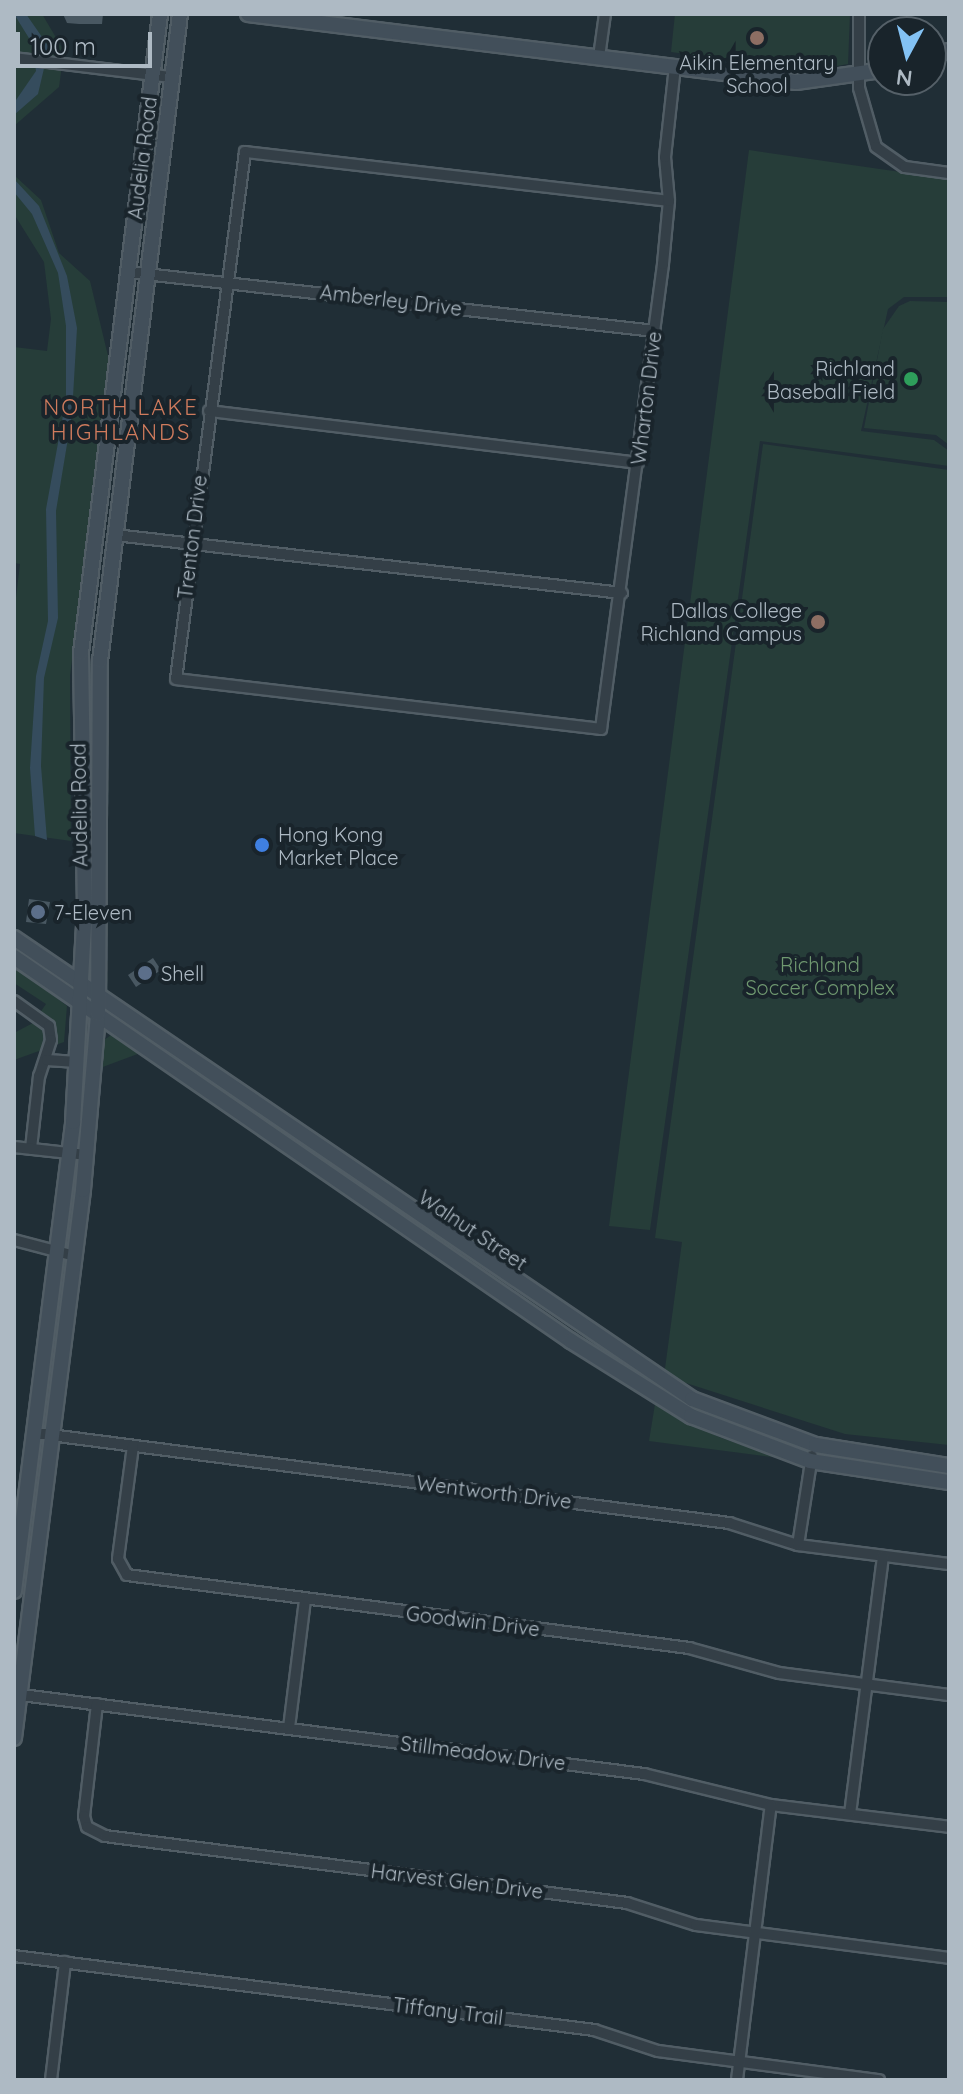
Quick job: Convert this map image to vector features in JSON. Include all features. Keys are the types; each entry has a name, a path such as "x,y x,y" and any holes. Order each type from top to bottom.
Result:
{"main road":[{"name":"Audelia Road","path":"14,1591 18,1524 35,1433 71,1154 82,986 79,676 160,14"},
{"name":"Audelia Road","path":"14,1738 17,1694 75,1256 98,1014 100,661 180,14"},
{"path":"248,14 796,82 867,74"},
{"path":"119,338 139,348"},
{"path":"118,354 139,348"},
{"path":"96,533 115,535"},
{"path":"80,754 98,754"},
{"name":"Walnut Street","path":"14,938 338,1160 571,1341 691,1416 810,1461 949,1482"},
{"name":"Walnut Street","path":"14,957 328,1173 624,1358 732,1417 816,1445 949,1466"},
{"path":"328,1173 338,1160"},
{"path":"571,1341 618,1361 624,1358"}],"street":[{"path":"599,57 605,14"},
{"path":"859,14 858,77 876,147 905,167 949,173"},
{"path":"19,58 172,77"},
{"name":"Wharton Drive","path":"601,729 622,593 655,331 669,201 665,157 675,67"},
{"name":"Trenton Drive","path":"601,729 176,679 190,544 240,157 251,150 669,201"},
{"name":"Amberley Drive","path":"127,272 655,331"},
{"path":"209,411 638,463"},
{"path":"115,535 622,593"},
{"path":"14,1001 46,1024 47,1060 39,1076 29,1149"},
{"path":"47,1060 77,1062"},
{"path":"14,1147 86,1155"},
{"path":"14,1240 60,1249 75,1256"},
{"name":"Wentworth Drive","path":"35,1433 729,1523 798,1545 949,1564"},
{"path":"798,1545 810,1461 816,1445"},
{"name":"Goodwin Drive","path":"133,1446 118,1559 127,1575 689,1648 779,1673 949,1695"},
{"path":"18,1524 41,1527"},
{"path":"850,1814 883,1556"},
{"path":"289,1728 305,1600"},
{"name":"Stillmeadow Drive","path":"17,1694 644,1774 771,1805 949,1827"},
{"name":"Harvest Glen Drive","path":"97,1704 84,1816 95,1833 627,1903 680,1922 949,1958"},
{"path":"737,2080 771,1805"},
{"name":"Tiffany Trail","path":"14,1956 594,2030 658,2051 879,2080"},
{"path":"51,2080 65,1962"}],"green space":[{"path":"14,14 42,14 64,51 59,87 14,126"},
{"name":"Aikin Elementary School","path":"675,14 850,14 848,64 809,71 671,52"},
{"path":"749,150 949,179 949,297 904,297 888,309 861,431 934,440 949,451 949,466 760,441 650,1230 609,1226"},
{"path":"14,175 41,200 59,253 90,281 109,360 70,676 71,841 14,833 14,614 20,564 14,563 14,347 47,351 51,319 44,262 14,214"},
{"name":"Richland Baseball Field","path":"910,301 949,302 949,445 936,435 864,428 883,329 899,306"},
{"name":"Richland Soccer Complex","path":"763,444 949,470 949,1445 845,1434 664,1376 682,1242 655,1238"},
{"path":"14,964 67,1006 64,1042 14,1060 14,1033 33,1023 46,1004 14,983"},
{"path":"114,1033 143,1052 100,1068 104,1040"},
{"path":"655,1404 719,1437 779,1458 649,1441"}],"water":[{"path":"14,14 26,14 49,47 38,94 14,115 14,103 36,71 32,43"},
{"path":"14,179 39,206 67,276 77,328 72,414 56,511 58,618 44,678 41,766 47,840 35,836 30,768 36,676 48,621 46,509 66,399 66,326 58,273 32,214 14,192"}],"building":[{"path":"63,14 103,14 102,24 67,23"},
{"name":"7-Eleven","path":"29,899 50,902 46,924 26,922"},
{"name":"Shell","path":"153,958 161,970 136,987 128,975"}],"place":[{"name":"Aikin Elementary School","path":"757,38"},
{"name":"Richland Baseball Field","path":"911,379"},
{"name":"Dallas College Richland Campus","path":"818,622"},
{"name":"Hong Kong Market Place","path":"262,845"},
{"name":"7-Eleven","path":"38,912"},
{"name":"Shell","path":"145,973"}],"district":[{"name":"NORTH LAKE HIGHLANDS","path":"121,420"}]}
